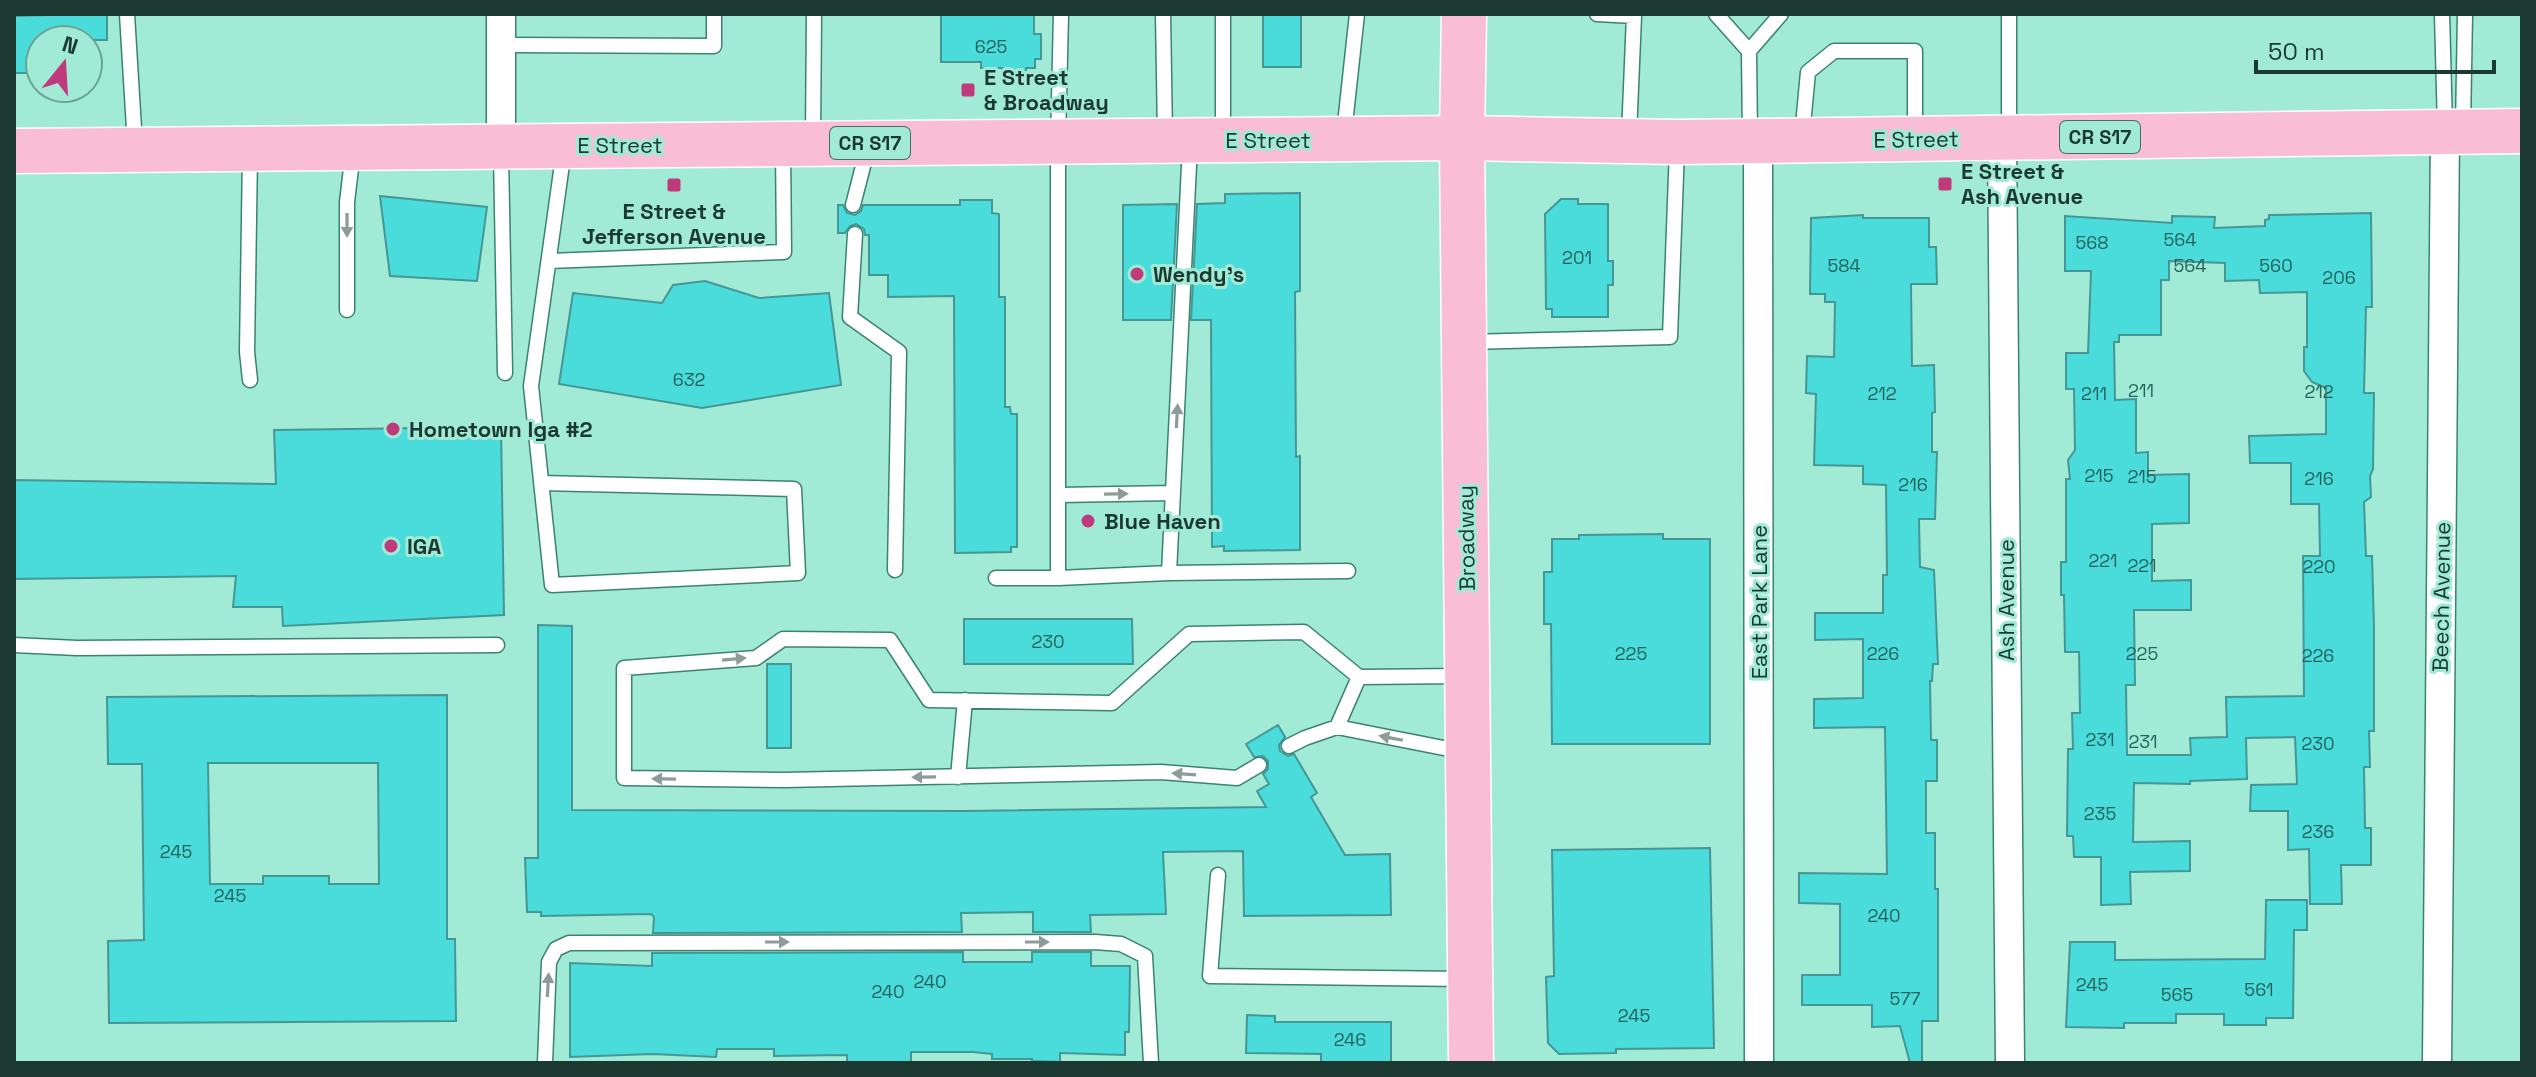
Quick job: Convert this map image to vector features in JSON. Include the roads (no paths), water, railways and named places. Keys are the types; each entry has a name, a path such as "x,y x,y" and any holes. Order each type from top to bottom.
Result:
{"main road":[{"name":"Broadway","path":"1464,14 1462,138 1471,1063"},
{"name":"E Street","path":"14,151 1462,138 1677,142 2522,131"}],"street":[{"path":"501,14 501,146"},
{"name":"Beech Avenue","path":"2437,1063 2454,132"},
{"name":"Ash Avenue","path":"2006,138 2010,1063"},
{"name":"East Park Lane","path":"1754,141 1759,1063"}],"lane":[{"path":"127,14 135,150"},
{"path":"501,45 714,46 714,14"},
{"path":"549,261 784,252 814,14"},
{"path":"1058,578 1061,14"},
{"path":"1163,14 1193,140"},
{"path":"1169,573 1193,140 1223,14"},
{"path":"1343,139 1357,14"},
{"path":"1597,14 1634,16 1628,141"},
{"path":"1716,14 1749,51 1754,141"},
{"path":"1749,51 1781,14"},
{"path":"2006,138 2009,14"},
{"path":"2442,14 2454,132"},
{"path":"2454,132 2465,14"},
{"path":"1802,140 1808,72 1834,51 1915,51 1915,139"},
{"path":"1464,342 1670,337 1677,142"},
{"path":"853,205 870,143"},
{"path":"501,146 505,373"},
{"path":"541,483 794,489 798,573 552,585 541,483 531,386 564,146"},
{"path":"347,310 347,202 354,148"},
{"path":"250,149 247,352 250,380"},
{"path":"855,234 850,317 899,352 895,570"},
{"path":"1059,495 1173,493"},
{"path":"996,578 1348,571"},
{"path":"1259,765 1237,778 1161,772 784,780 624,778 624,668 756,658 783,639 890,640 929,700 1112,703 1189,634 1304,632 1359,677 1467,676"},
{"path":"14,645 77,648 497,645"},
{"path":"1337,727 1359,677"},
{"path":"958,777 965,700"},
{"path":"1289,746 1337,727 1468,753"},
{"path":"1218,875 1210,976 1470,979"},
{"path":"545,1063 549,962 556,949 569,943 1063,942 1121,944 1145,956 1151,1063"}],"place":[{"name":"E Street & Broadway","path":"968,90"},
{"name":"E Street & Ash Avenue","path":"1945,184"},
{"name":"E Street & Jefferson Avenue","path":"674,185"},
{"name":"Wendy's","path":"1137,274"},
{"name":"Hometown Iga #2","path":"393,429"},
{"name":"Blue Haven","path":"1088,521"},
{"name":"IGA","path":"391,546"}]}
